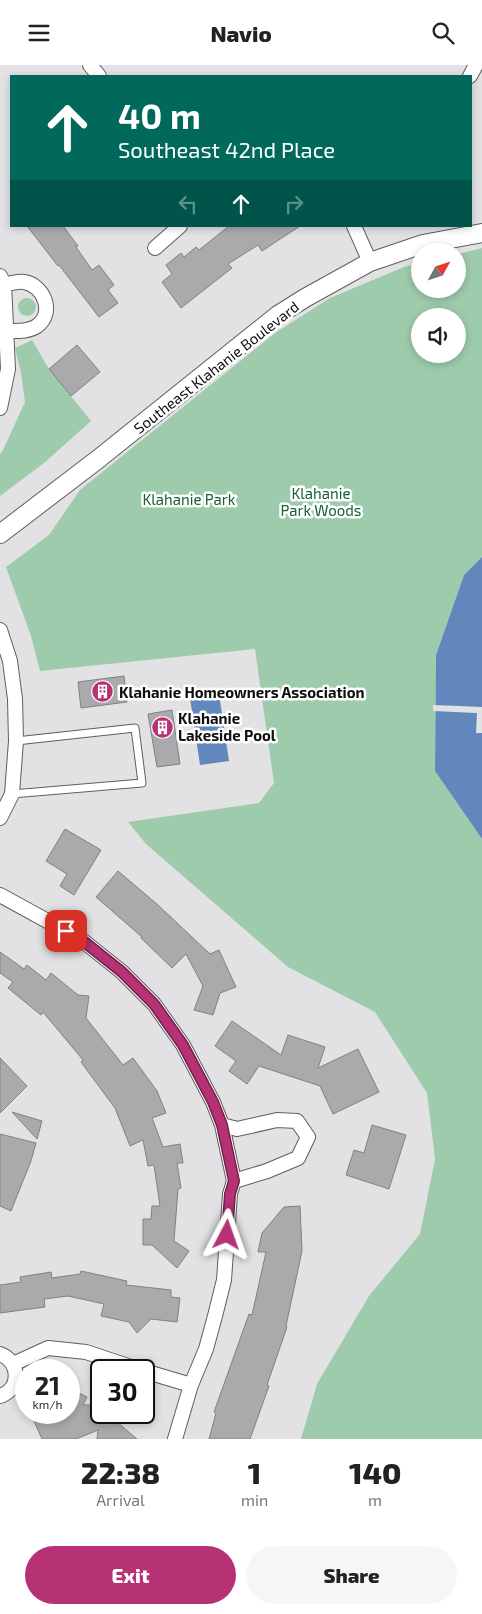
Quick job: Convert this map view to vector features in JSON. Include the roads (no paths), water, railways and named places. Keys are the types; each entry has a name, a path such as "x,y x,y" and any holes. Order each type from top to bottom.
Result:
{"street":[{"path":"90,65 98,75"},
{"path":"156,247 179,227"},
{"path":"354,227 370,263"},
{"name":"Southeast Klahanie Boulevard","path":"0,534 97,460 278,315 305,298 370,263 423,244 482,233"},
{"path":"0,408 8,369 7,331 2,280 24,282 37,287 46,300 45,315 37,326 22,332 7,331"},
{"path":"0,630 10,661 16,699 16,741 12,794 0,818"},
{"path":"0,895 82,940 122,972 154,1004 183,1045 213,1102 222,1125 234,1181 230,1194 224,1280 206,1349 191,1385 175,1439"},
{"path":"222,1125 237,1129 277,1120 296,1121 308,1137 298,1158 267,1171 234,1181"},
{"path":"13,1364 48,1348 86,1352 107,1359"},
{"path":"0,1354 8,1358 16,1371 14,1386 9,1392 0,1396"},
{"path":"155,1374 191,1385"}],"lane":[{"path":"12,794 142,783 135,728 16,741"}],"water":[{"path":"482,557 482,839 435,771 436,655 464,575"},
{"path":"219,694 229,761 200,765 190,698"}],"place":[{"name":"Klahanie Homeowners Association","path":"103,692"},
{"name":"Klahanie Lakeside Pool","path":"162,727"}],"park label":[{"name":"Klahanie Park","path":"189,499"},
{"name":"Klahanie Park Woods","path":"321,502"}]}
